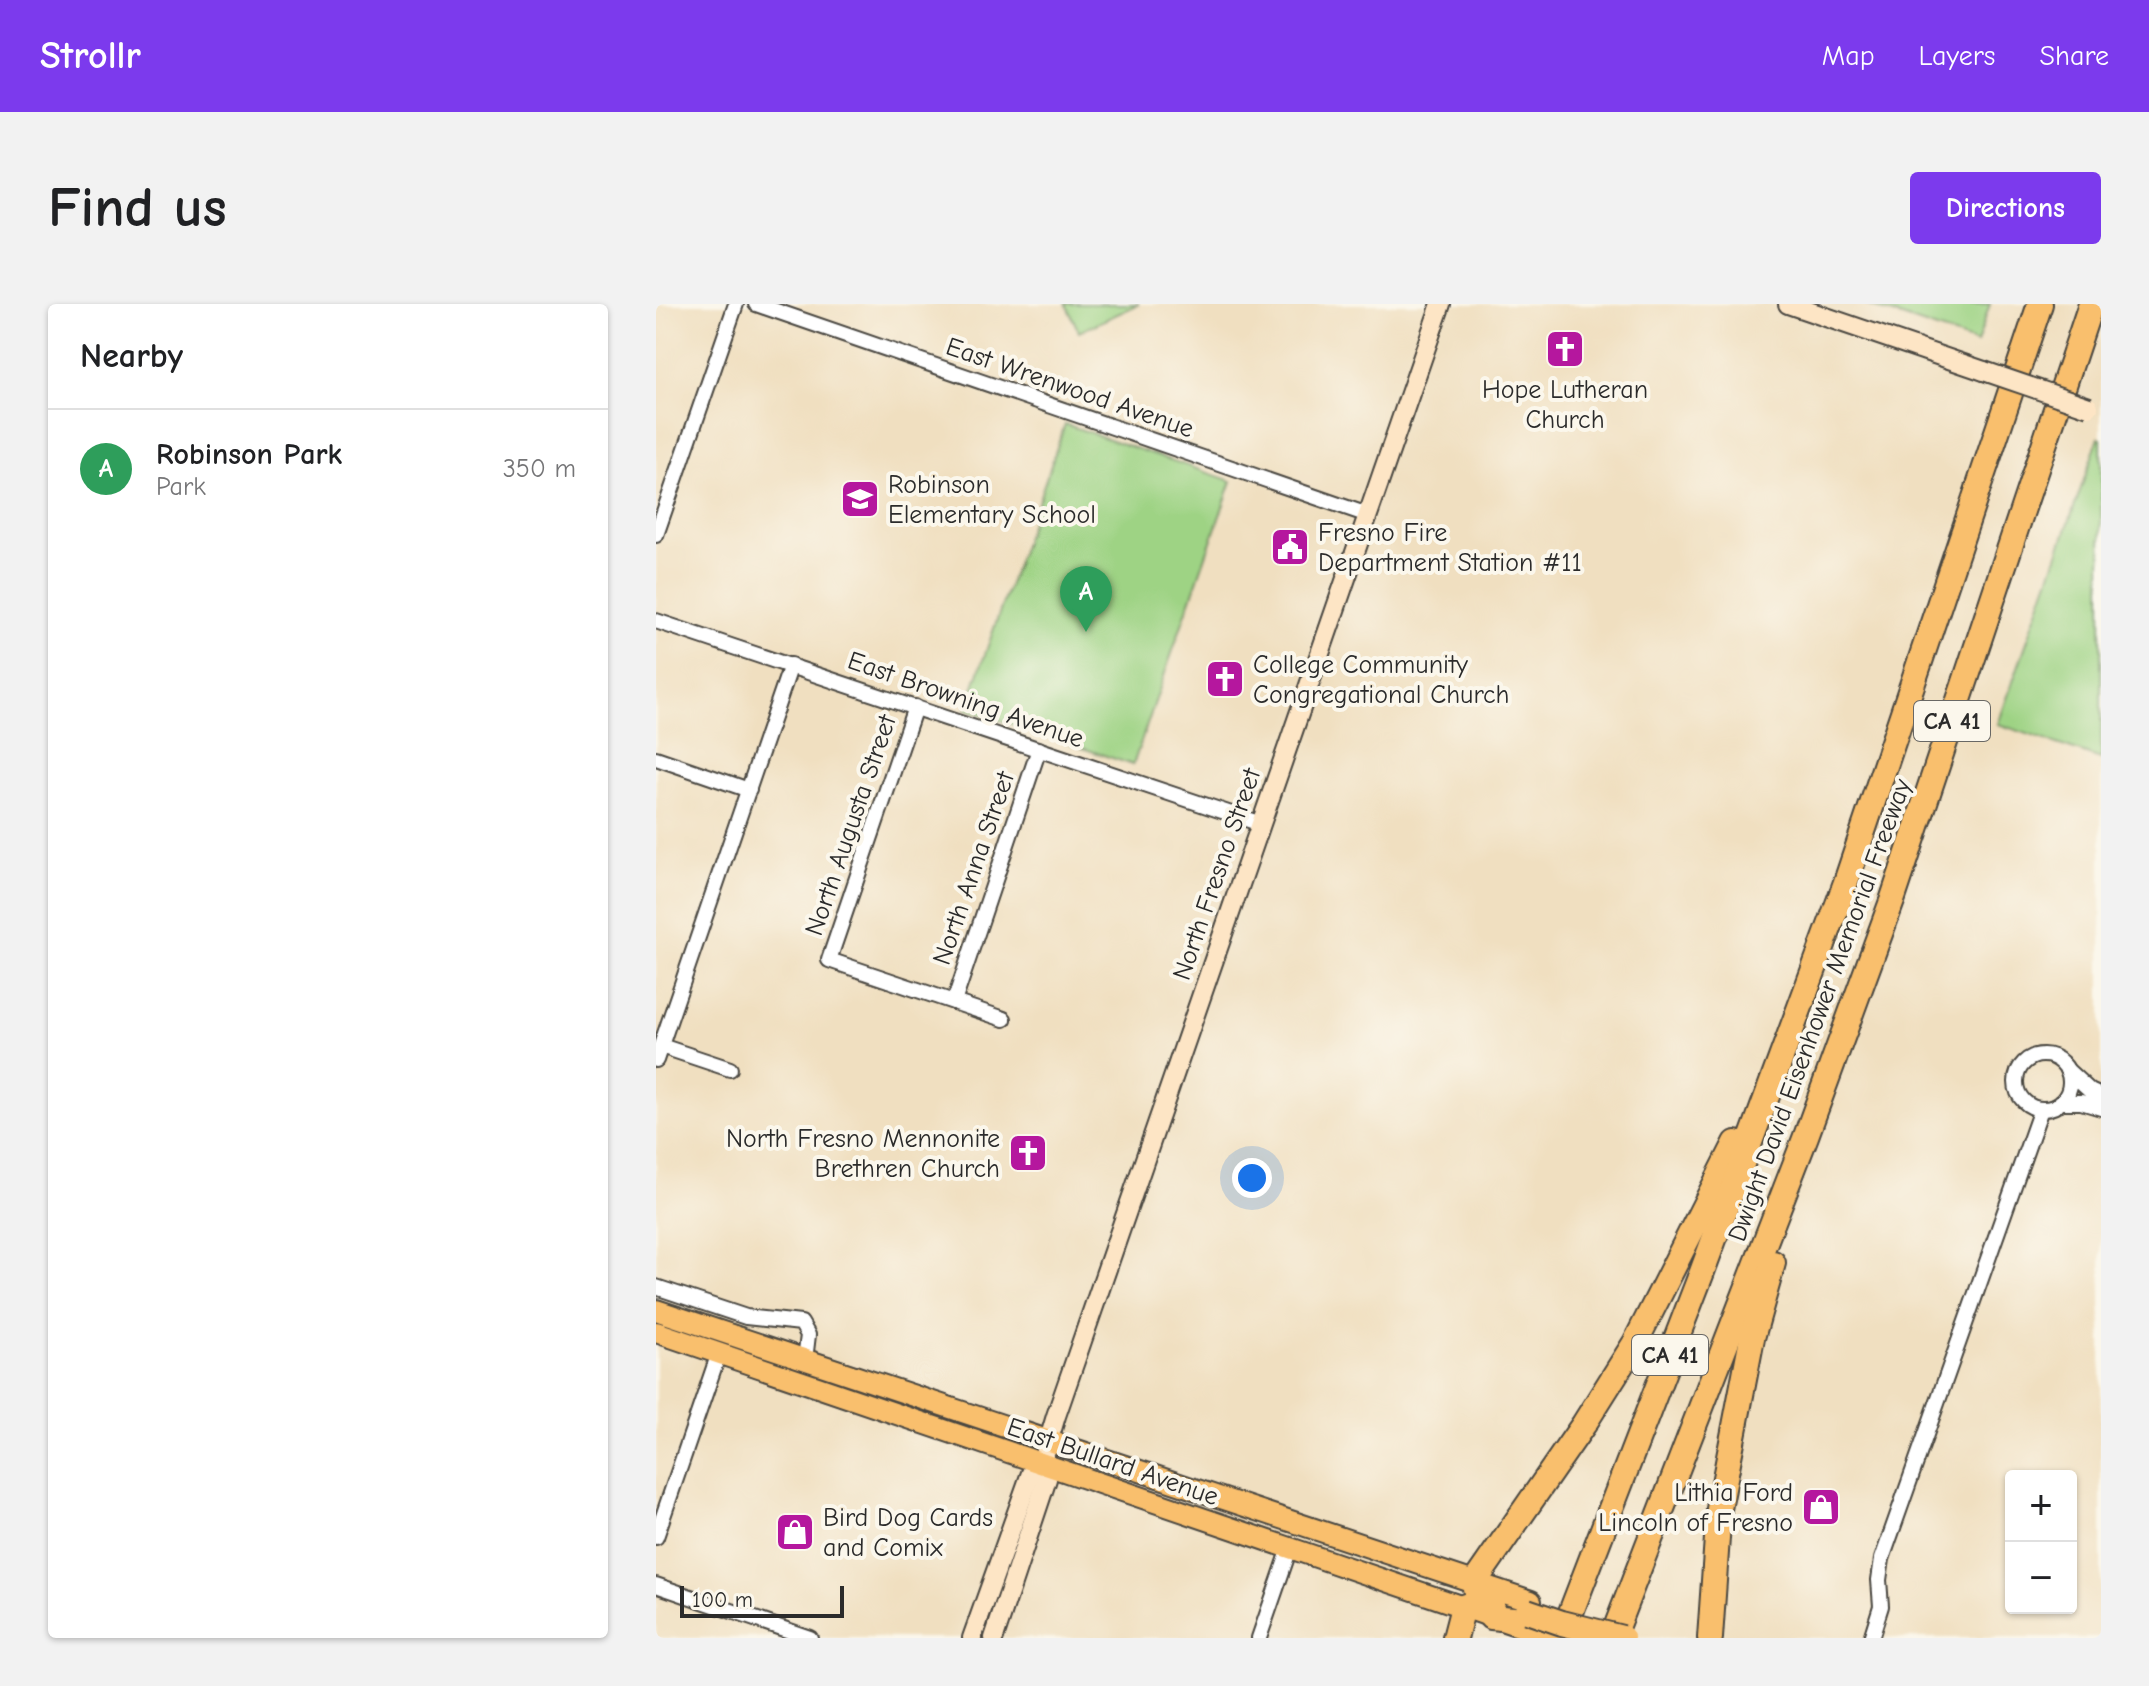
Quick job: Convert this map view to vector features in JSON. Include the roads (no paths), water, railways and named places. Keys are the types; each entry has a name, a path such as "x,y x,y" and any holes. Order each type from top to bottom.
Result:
{"highway":[{"name":"Dwight David Eisenhower Memorial Freeway","path":"1561,1638 1778,1072 1850,870 2040,304"},
{"name":"Dwight David Eisenhower Memorial Freeway","path":"1612,1638 1806,1136 1892,901 2091,304"},
{"path":"1455,1638 1635,1343 1758,1099 1778,1072"},
{"path":"1710,1638 1719,1509 1731,1440 1756,1324 1806,1136"},
{"path":"1476,1602 1622,1638"},
{"path":"1526,1615 1587,1638"}],"main road":[{"name":"North Fresno Street","path":"972,1638 1031,1473 1042,1463 1441,304"},
{"path":"1788,304 2095,409"},
{"name":"East Bullard Avenue","path":"656,1310 1049,1440 1476,1602"},
{"name":"East Bullard Avenue","path":"656,1332 1290,1548 1526,1615 1554,1638"},
{"path":"719,1353 725,1347 731,1347 791,1365 805,1360"},
{"name":"North Fresno Street","path":"994,1638 1047,1479 1042,1463"}],"street":[{"path":"656,535 736,304"},
{"name":"East Wrenwood Avenue","path":"756,304 1368,515"},
{"name":"East Browning Avenue","path":"656,621 1261,824"},
{"path":"730,1069 658,1053 791,665"},
{"name":"North Augusta Street","path":"915,707 829,960 954,1002"},
{"name":"North Anna Street","path":"954,1002 1039,749"},
{"path":"656,758 749,790"},
{"path":"954,1002 1004,1019"},
{"path":"2067,1070 2069,1088 2061,1102 2053,1107 2041,1109 2029,1105 2018,1092 2020,1068 2033,1057 2041,1055 2057,1059 2083,1086 2101,1096"},
{"path":"2061,1102 2081,1102 2101,1108"},
{"path":"1871,1638 1881,1606 1879,1580 1882,1559 2041,1109"},
{"path":"656,1287 746,1317 801,1323 808,1335 805,1360"},
{"path":"656,1537 719,1353"},
{"path":"1259,1638 1290,1548"},
{"path":"656,1585 810,1638"}],"place":[{"name":"Hope Lutheran Church","path":"1565,349"},
{"name":"Robinson Elementary School","path":"860,499"},
{"name":"Fresno Fire Department Station #11","path":"1290,547"},
{"name":"Robinson Park","path":"1086,632"},
{"name":"College Community Congregational Church","path":"1225,679"},
{"name":"North Fresno Mennonite Brethren Church","path":"1028,1153"},
{"name":"Lithia Ford Lincoln of Fresno","path":"1821,1507"},
{"name":"Bird Dog Cards and Comix","path":"795,1532"}]}
